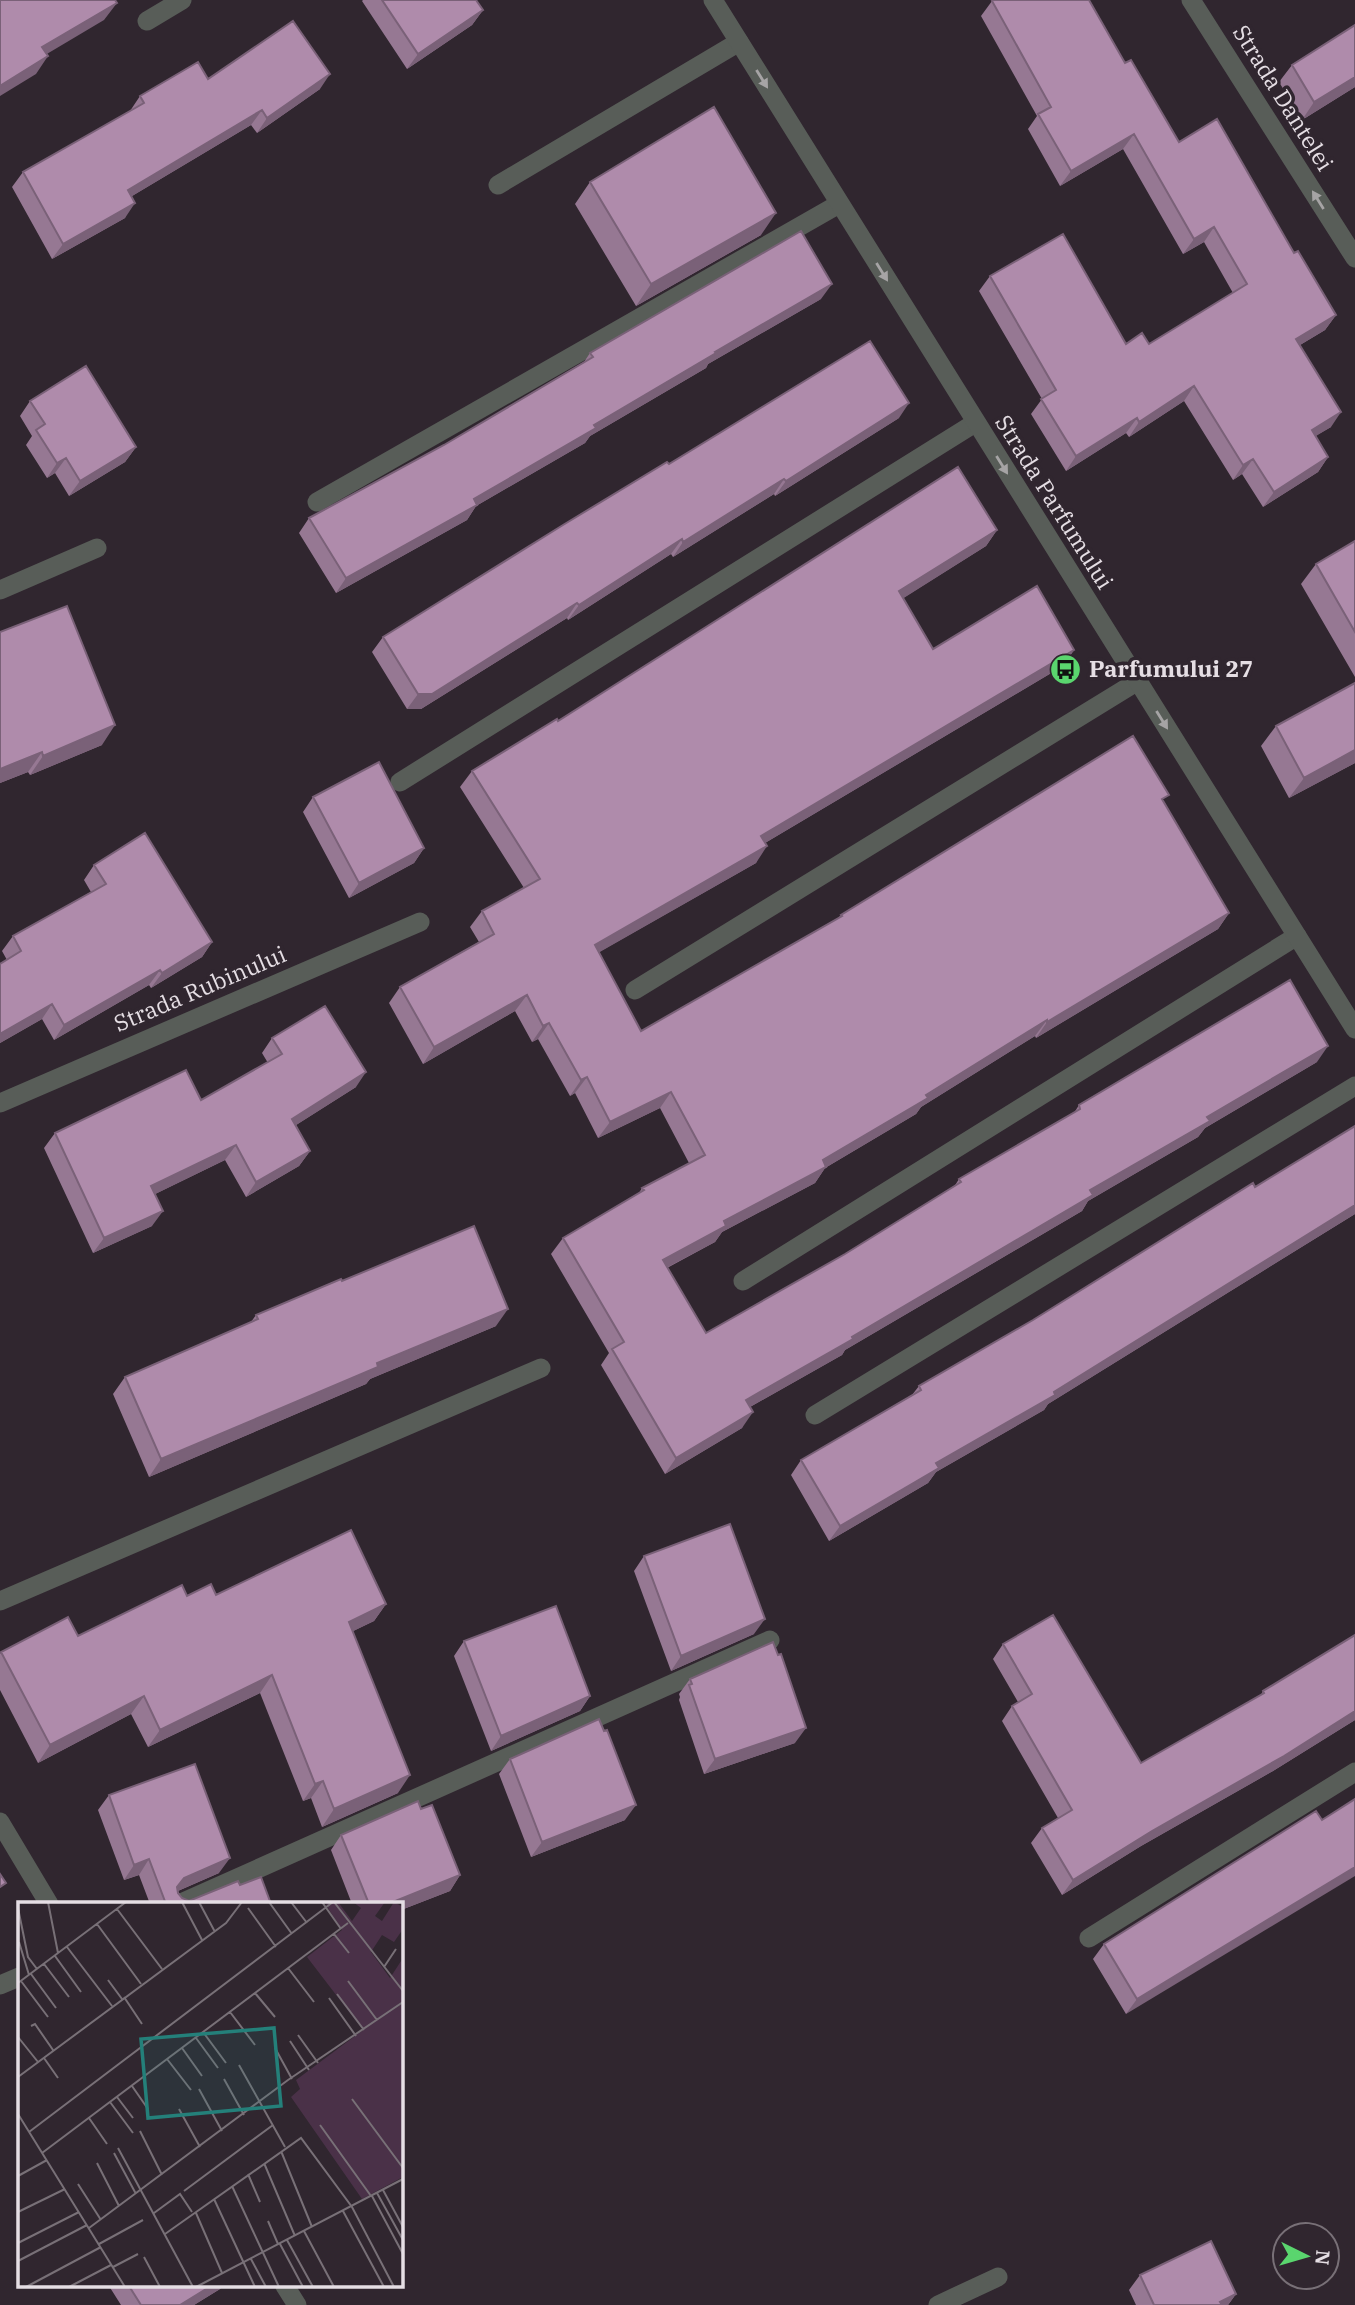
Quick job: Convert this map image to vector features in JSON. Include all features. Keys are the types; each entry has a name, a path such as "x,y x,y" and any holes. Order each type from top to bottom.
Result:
{"street":[{"path":"147,21 182,0"},
{"name":"Strada Parfumului","path":"713,0 1355,1029"},
{"name":"Strada Dantelei","path":"1191,0 1355,258"},
{"path":"498,185 739,42"},
{"path":"317,502 839,204"},
{"path":"400,782 975,423"},
{"path":"0,590 97,548"},
{"path":"635,990 1138,681"},
{"name":"Strada Rubinului","path":"0,1103 420,922"},
{"path":"743,1281 1297,936"},
{"path":"814,1415 1355,1086"},
{"path":"0,1601 541,1368"},
{"path":"183,1902 770,1640"},
{"path":"1089,1938 1355,1772"},
{"path":"0,1822 48,1902"},
{"path":"0,1986 18,1977"},
{"path":"938,2305 998,2277"},
{"path":"286,2288 297,2305"}],"building":[{"path":"0,0 115,0 117,3 42,47 48,56 0,86"},
{"path":"382,0 476,0 483,10 418,54"},
{"path":"1089,0 1125,63 1131,60 1179,142 1217,119 1294,253 1298,251 1336,315 1296,339 1341,412 1312,430 1328,457 1274,492 1253,459 1243,465 1194,386 1139,422 1137,418 1076,456 1041,399 1056,390 990,276 1063,234 1126,344 1142,333 1149,344 1247,284 1214,227 1194,239 1134,134 1071,171 1038,114 1051,107 992,1"},
{"path":"293,21 330,74 267,118 262,110 128,190 135,203 63,244 23,172 144,103 140,96 198,62 208,79"},
{"path":"1355,25 1355,77 1314,102 1292,65"},
{"path":"714,107 776,213 651,284 590,182"},
{"path":"801,231 832,284 474,499 477,505 346,578 309,518 444,445 593,357 590,353"},
{"path":"870,341 909,403 786,481 784,479 683,542 682,539 432,694 418,694 383,637 563,525 667,462 669,464"},
{"path":"86,366 136,447 80,481 66,458 57,463 36,430 45,424 30,401"},
{"path":"958,467 997,530 899,591 933,649 1037,586 1074,650 761,836 767,846 595,945 641,1031 842,916 1133,736 1169,795 1162,799 1229,913 926,1095 928,1098 823,1160 826,1167 724,1221 726,1226 663,1260 706,1333 845,1254 961,1182 959,1179 1080,1109 1079,1105 1290,980 1328,1046 1207,1117 1210,1121 1090,1190 1093,1195 746,1400 753,1412 676,1458 612,1349 624,1342 563,1238 644,1190 642,1188 705,1155 671,1092 610,1122 587,1077 581,1080 549,1023 543,1026 527,995 434,1047 400,987 494,934 482,911 540,879 472,771 557,719 558,721"},
{"path":"1355,541 1355,632 1316,564"},
{"path":"67,606 115,725 43,756 42,752 0,769 0,632"},
{"path":"1355,683 1355,750 1304,778 1276,726"},
{"path":"379,762 424,848 359,883 313,797"},
{"path":"145,833 212,942 162,973 160,970 64,1025 52,1004 0,1034 0,964 21,951 13,936 106,884 94,865"},
{"path":"325,1006 366,1072 292,1119 310,1151 256,1182 236,1145 151,1186 163,1211 104,1238 55,1133 186,1070 201,1100 282,1054 272,1038"},
{"path":"1355,1126 1355,1205 1054,1392 1055,1395 936,1463 939,1468 840,1526 801,1460 921,1390 919,1386 1033,1320 1253,1183 1255,1187"},
{"path":"474,1226 508,1309 377,1363 378,1367 161,1459 125,1377 258,1319 256,1315"},
{"path":"730,1524 765,1619 681,1656 644,1556"},
{"path":"351,1530 386,1604 349,1622 410,1775 334,1809 323,1781 315,1784 272,1675 160,1730 144,1696 50,1745 1,1652 68,1617 78,1636 182,1585 187,1596 211,1584 216,1595"},
{"path":"556,1606 590,1696 501,1736 464,1641"},
{"path":"1053,1615 1141,1763 1264,1693 1263,1691 1355,1635 1355,1711 1284,1756 1152,1831 1073,1880 1042,1828 1072,1810 1012,1706 1032,1694 1003,1644"},
{"path":"773,1642 778,1655 781,1654 806,1728 715,1759 689,1685 692,1684 690,1679"},
{"path":"599,1719 604,1731 607,1730 636,1805 542,1842 510,1759"},
{"path":"195,1764 230,1858 184,1878 177,1887 178,1893 189,1901 238,1881 240,1885 261,1877 270,1902 165,1902 149,1859 134,1865 109,1795"},
{"path":"1355,1799 1355,1867 1137,1999 1104,1944 1316,1811 1322,1820"},
{"path":"418,1801 421,1809 432,1805 460,1875 393,1902 368,1902 341,1835"},
{"path":"0,1874 6,1883 0,1887"},
{"path":"1211,2241 1236,2294 1220,2302 1222,2305 1154,2305 1140,2275"},
{"path":"130,2288 208,2288 180,2305 141,2305"}],"place":[{"name":"Parfumului 27","path":"1066,669"}]}
